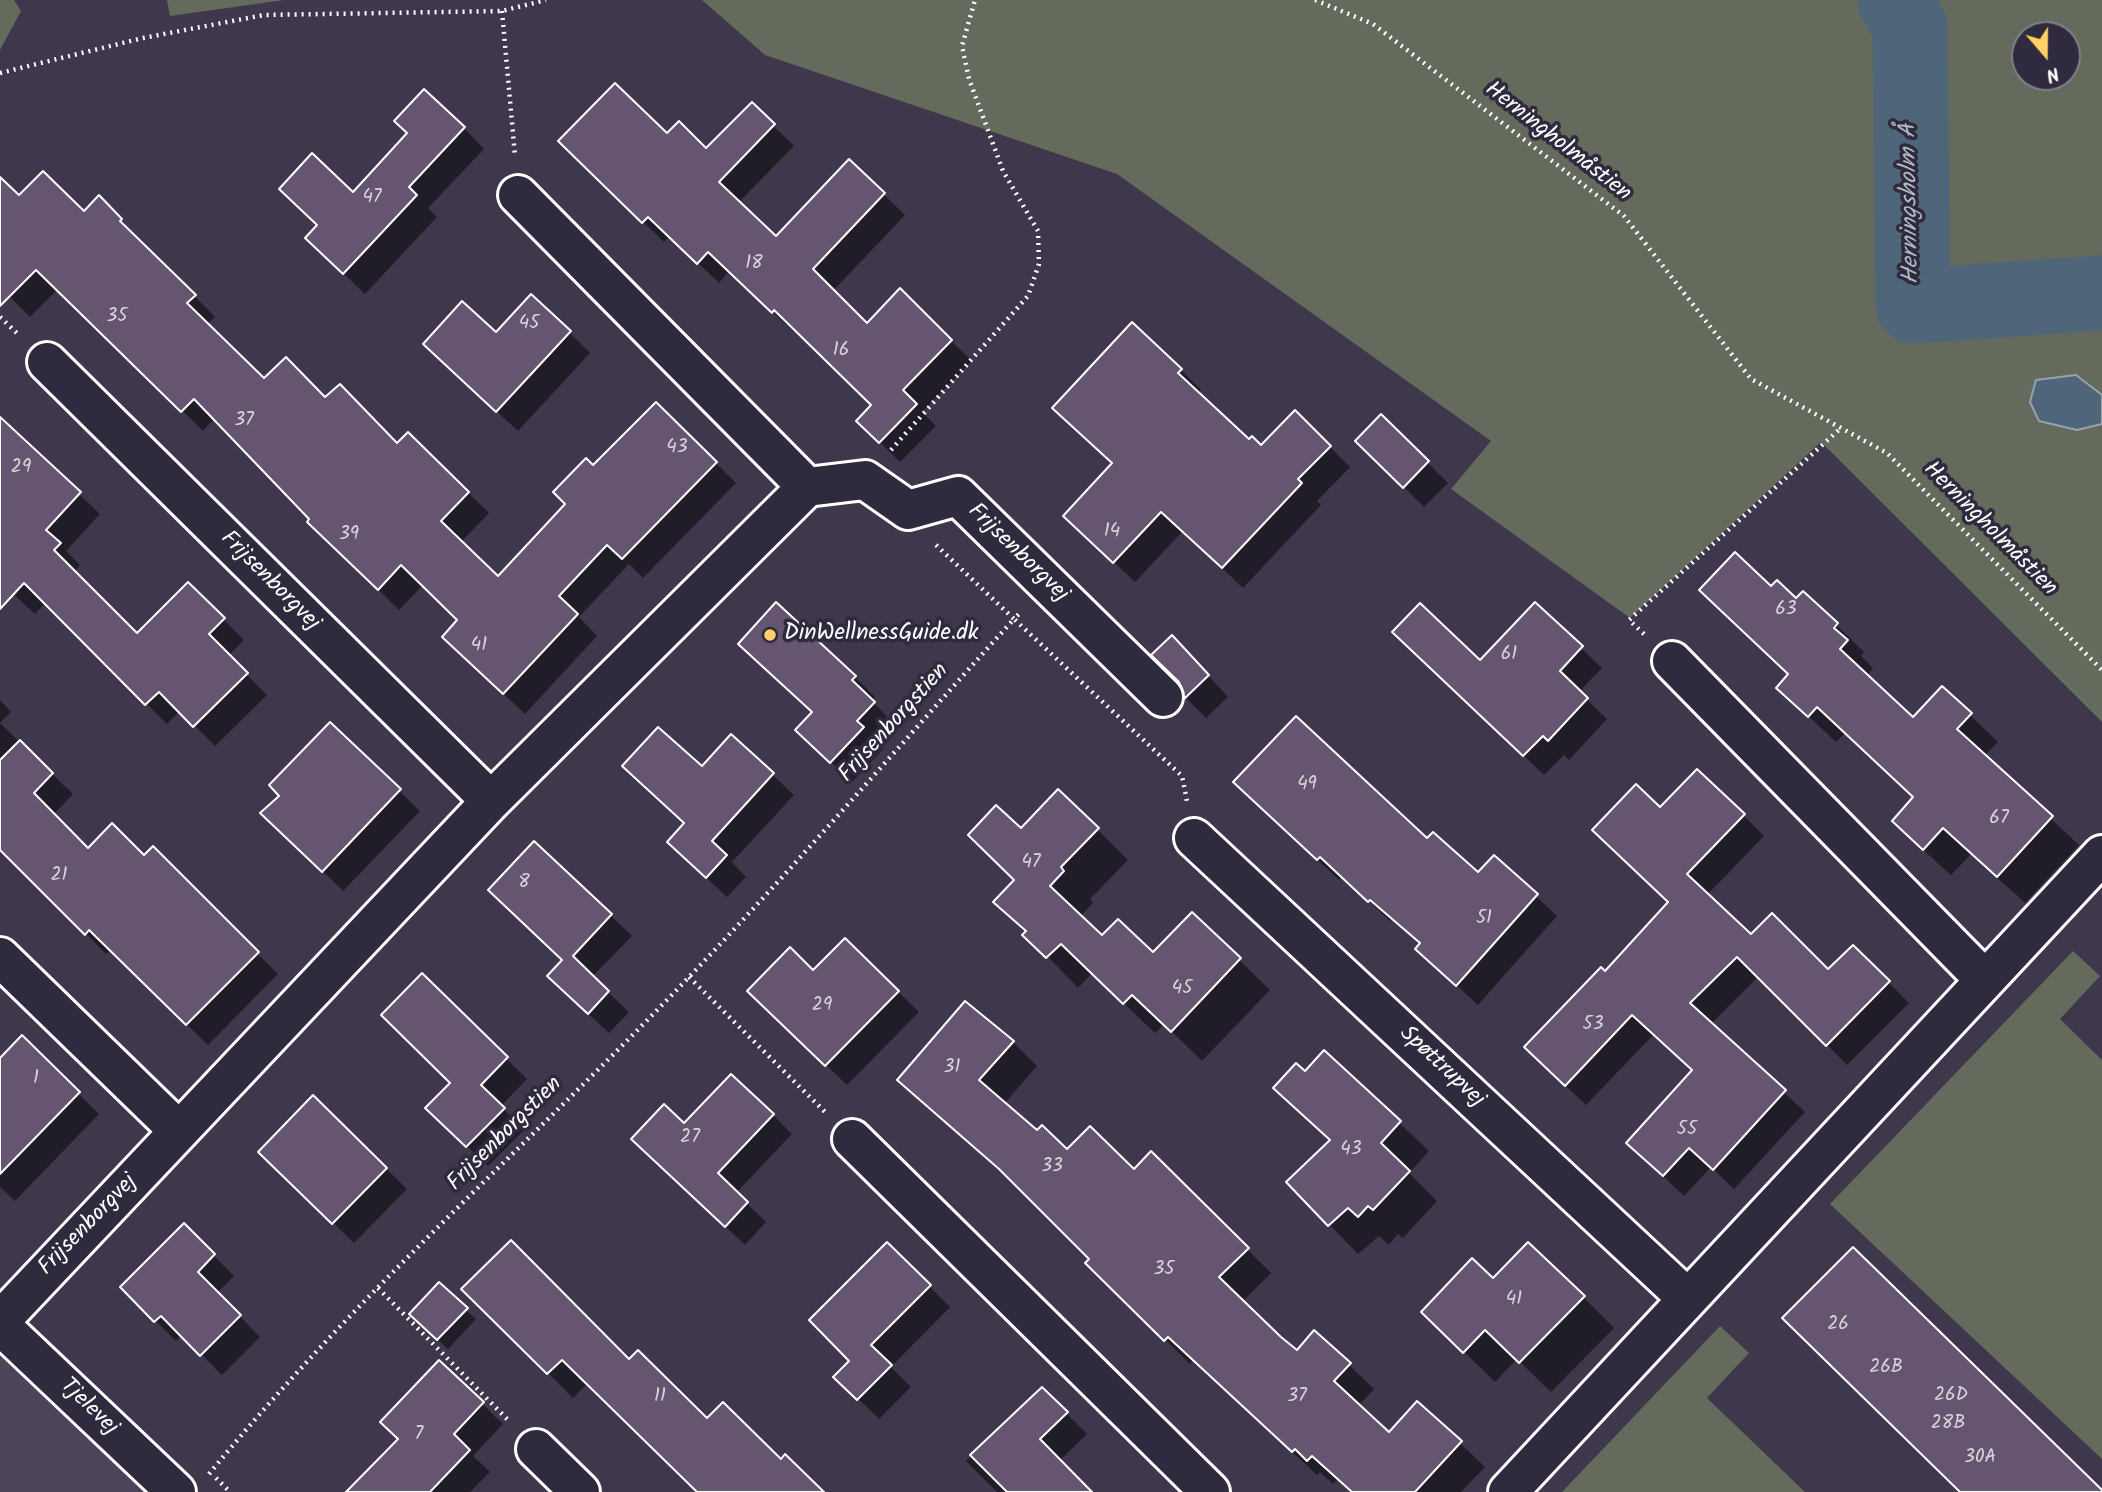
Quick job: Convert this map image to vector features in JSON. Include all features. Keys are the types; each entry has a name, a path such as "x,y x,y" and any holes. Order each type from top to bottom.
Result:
{"street":[{"path":"518,195 807,487 865,480"},
{"name":"Frijsenborgvej","path":"47,362 491,801"},
{"name":"Frijsenborgvej","path":"865,480 908,510 958,496 1163,696"},
{"name":"Frijsenborgvej","path":"0,1323 491,801 807,487"},
{"path":"1672,661 1985,981"},
{"name":"Spøttrupvej","path":"1194,838 1688,1299"},
{"path":"1508,1492 2102,855"},
{"path":"0,957 179,1131"},
{"path":"852,1139 1210,1492"},
{"name":"Tjelevej","path":"0,1323 175,1487"},
{"path":"536,1449 580,1492"}],"path":[{"path":"0,73 143,37 264,15 502,10 546,0"},
{"path":"865,480 1028,296 1039,264 1038,231 1003,171 969,79 962,46 975,0"},
{"name":"Herningholmåstien","path":"1315,0 1373,24 1624,216 1751,379 1887,453 2102,670"},
{"path":"502,10 518,195"},
{"path":"1672,661 1629,620 1841,428"},
{"name":"Frijsenborgstien","path":"175,1487 689,977 1014,619 1182,776 1194,838"},
{"path":"689,977 852,1139"},
{"path":"378,1288 536,1449"}],"shaded area":[{"path":"0,1343 155,1492 0,1492"}],"green space":[{"path":"0,0 14,0 21,11 0,50"},
{"path":"167,0 284,0 170,16"},
{"path":"702,0 2102,0 2102,722 1821,442 1630,618 1451,489 1491,441 1117,174 765,55"},
{"path":"2073,951 2100,976 2060,1019 2102,1060 2102,1459 1830,1204"},
{"path":"1720,1326 1749,1353 1707,1398 1805,1492 1562,1492"}],"water":[{"path":"2076,375 2102,395 2102,424 2077,430 2039,421 2030,402 2036,380"}],"building":[{"path":"615,83 667,133 679,121 706,148 752,102 775,124 719,182 776,236 849,159 885,193 813,269 867,323 900,288 952,340 903,390 917,404 879,443 856,421 871,405 774,310 772,313 708,252 697,264 648,217 642,223 558,141"},
{"path":"424,89 465,127 409,187 417,195 343,274 305,238 317,225 279,189 312,153 353,192 407,133 394,121"},
{"path":"43,171 84,211 99,195 122,219 120,221 196,295 187,303 264,378 286,357 325,397 340,384 397,443 408,432 469,492 441,521 498,576 565,504 553,492 586,458 593,465 656,402 717,462 622,559 607,545 559,596 578,614 503,694 442,637 457,620 401,565 378,590 307,522 309,519 194,399 181,412 36,270 0,306 0,177 19,195"},
{"path":"531,294 571,331 496,412 423,344 462,301 496,332"},
{"path":"1132,322 1182,369 1178,373 1249,439 1252,436 1261,445 1295,410 1331,446 1298,479 1302,483 1222,568 1161,512 1113,563 1063,516 1112,463 1052,408"},
{"path":"1381,414 1429,461 1403,488 1355,441"},
{"path":"0,417 81,492 46,530 61,543 54,550 137,633 188,582 225,618 209,634 248,673 193,727 159,692 145,705 24,583 0,609"},
{"path":"1735,552 1771,586 1777,580 1796,598 1803,591 1838,623 1834,628 1848,640 1840,649 1913,717 1942,686 1972,713 1957,729 2053,816 1997,877 1943,828 1923,850 1892,821 1913,797 1817,707 1808,717 1776,688 1788,674 1699,590"},
{"path":"776,602 856,676 852,680 875,702 857,721 864,727 830,763 795,730 812,712 738,644"},
{"path":"1535,602 1583,646 1560,671 1588,698 1548,741 1543,736 1523,756 1392,632 1420,603 1480,660"},
{"path":"1172,635 1209,675 1184,699 1179,682 1151,655"},
{"path":"1296,716 1427,838 1433,832 1478,872 1494,855 1538,894 1456,986 1415,949 1420,943 1370,900 1368,902 1320,857 1317,860 1233,782"},
{"path":"330,722 401,789 322,872 260,813 279,796 269,785"},
{"path":"658,727 702,766 731,734 774,773 712,841 727,855 706,878 667,842 684,823 622,766"},
{"path":"20,740 53,773 34,793 88,848 112,823 144,855 153,846 259,952 186,1025 89,930 85,935 0,850 0,760"},
{"path":"1697,769 1745,814 1687,874 1751,934 1772,913 1828,969 1853,945 1890,981 1826,1046 1737,957 1690,1003 1786,1090 1713,1170 1689,1148 1663,1176 1626,1143 1692,1070 1632,1015 1565,1086 1524,1047 1601,967 1605,971 1668,902 1592,830 1636,784 1660,807"},
{"path":"1058,789 1099,828 1061,867 1064,871 1050,886 1102,935 1118,919 1153,952 1192,912 1241,958 1171,1032 1132,995 1123,1004 1061,944 1046,958 1022,935 1026,931 993,902 1014,880 968,835 996,805 1021,828"},
{"path":"534,841 612,914 573,956 609,991 588,1014 547,976 562,960 488,890"},
{"path":"845,938 899,991 825,1066 747,991 790,947 813,970"},
{"path":"422,973 508,1057 481,1085 505,1108 466,1147 425,1108 450,1083 381,1015"},
{"path":"965,1001 1014,1041 979,1080 1037,1130 1042,1125 1067,1149 1090,1126 1134,1169 1151,1151 1249,1248 1219,1277 1281,1337 1297,1350 1314,1330 1351,1363 1334,1381 1389,1432 1417,1401 1462,1441 1415,1492 1352,1492 1312,1456 1307,1461 1295,1449 1292,1452 1168,1337 1164,1341 1085,1263 1089,1259 999,1169 897,1080"},
{"path":"22,1035 80,1092 0,1174 0,1058"},
{"path":"1324,1050 1401,1121 1381,1143 1410,1171 1373,1210 1368,1206 1358,1217 1348,1208 1328,1226 1286,1182 1330,1140 1273,1088 1296,1063 1305,1071"},
{"path":"731,1074 774,1114 718,1173 748,1202 725,1227 631,1139 664,1104 684,1123"},
{"path":"313,1095 387,1168 332,1224 258,1152"},
{"path":"184,1223 215,1254 198,1272 241,1315 200,1356 161,1316 154,1322 120,1287"},
{"path":"511,1240 629,1359 638,1350 707,1418 723,1402 781,1459 785,1454 824,1492 697,1492 562,1360 547,1374 461,1289"},
{"path":"887,1242 931,1285 871,1345 892,1365 857,1400 833,1377 849,1361 809,1320"},
{"path":"1528,1242 1585,1296 1519,1363 1485,1330 1463,1353 1421,1312 1472,1258 1493,1278"},
{"path":"1853,1247 2102,1492 1960,1492 1782,1318"},
{"path":"439,1282 468,1308 437,1340 409,1314"},
{"path":"439,1360 484,1402 454,1434 470,1450 430,1492 346,1492 398,1439 380,1422"},
{"path":"1042,1387 1068,1412 1040,1439 1092,1492 1007,1492 970,1455"}],"waterway":[{"name":"Herningsholm Å","path":"1895,0 1910,27 1913,306 2102,293"}],"place":[{"name":"DinWellnessGuide.dk","path":"770,635"}]}
